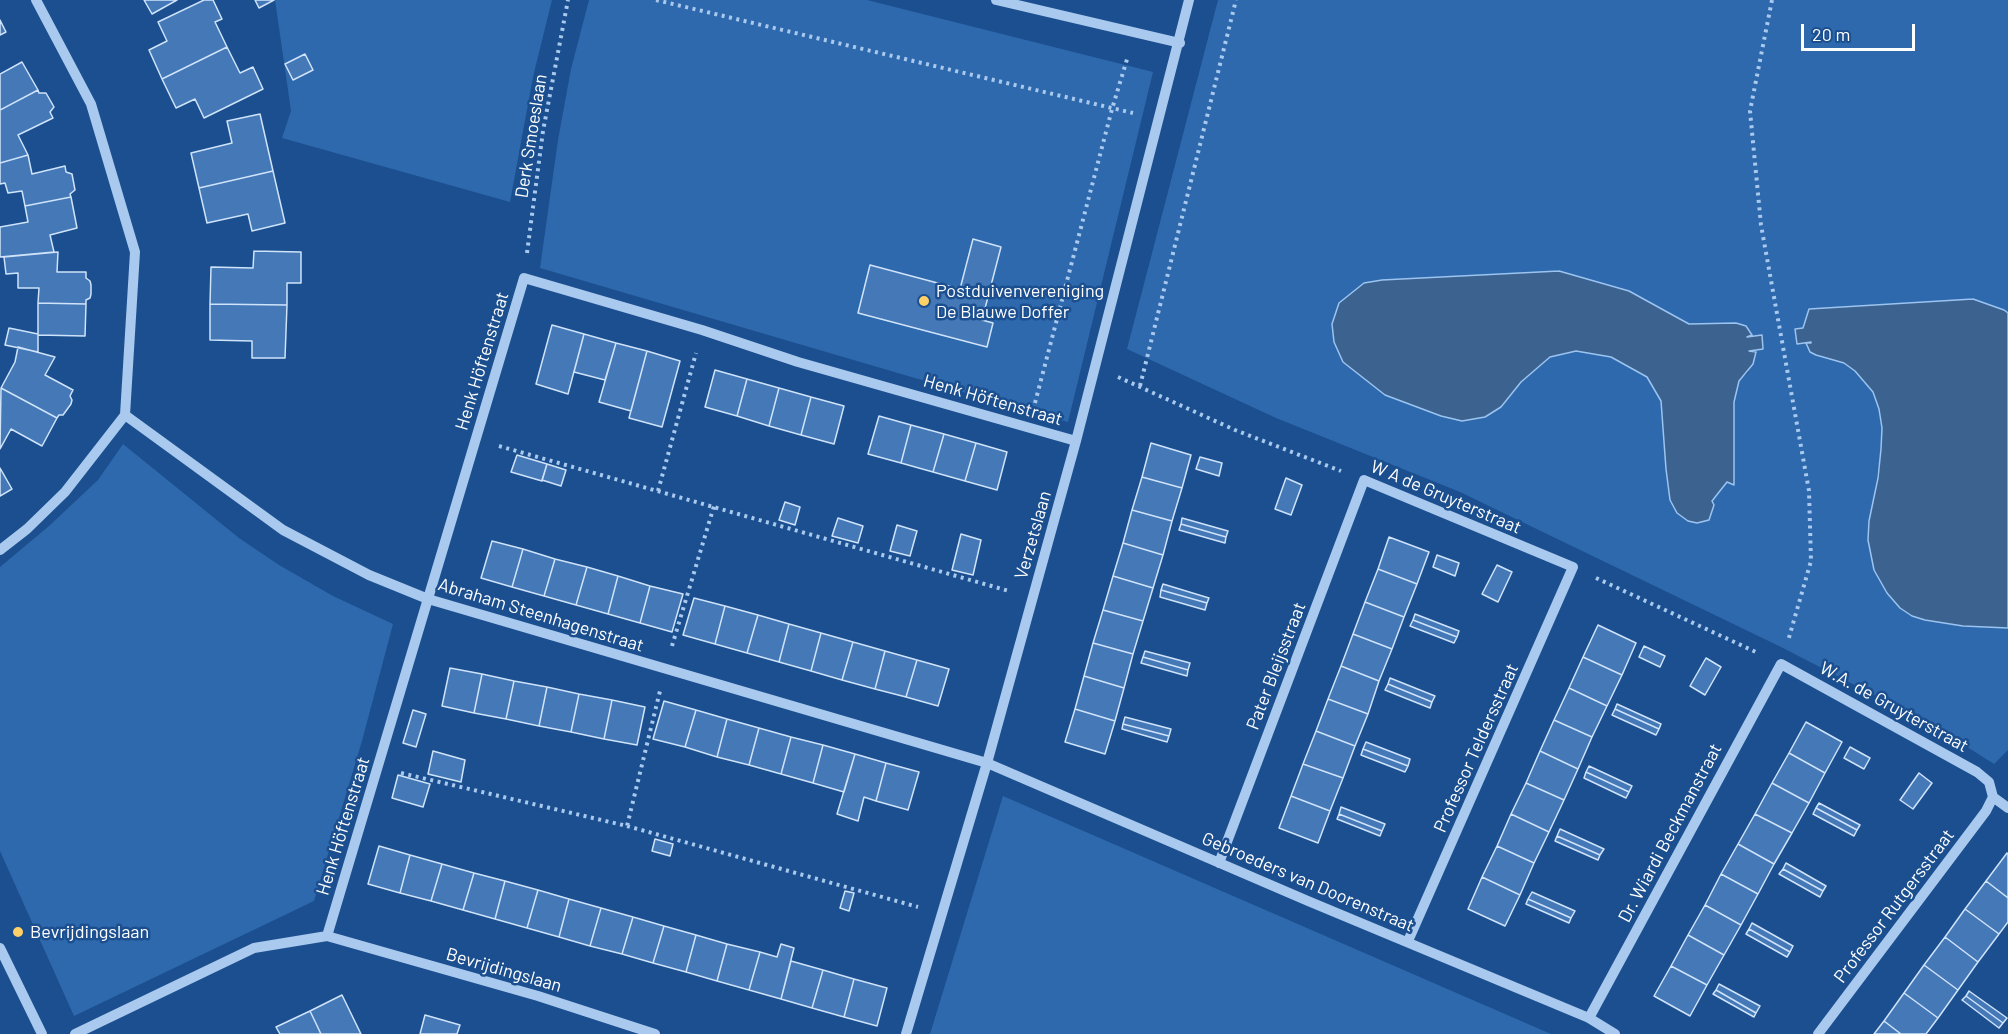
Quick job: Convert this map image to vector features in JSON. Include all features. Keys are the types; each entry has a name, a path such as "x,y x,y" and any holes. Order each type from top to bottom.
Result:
{"street":[{"path":"0,550 27,529 65,492 124,415 135,252 91,104 36,0"},
{"path":"996,0 1180,43"},
{"name":"Verzetslaan","path":"906,1034 987,763 1076,441 1190,0"},
{"name":"Henk Höftenstraat","path":"327,936 524,278 702,330 798,362 1076,441"},
{"name":"Abraham Steenhagenstraat","path":"124,415 283,530 369,575 428,599 987,763"},
{"name":"W A de Gruyterstraat","path":"1364,480 1573,567"},
{"name":"Pater Bleijsstraat","path":"1219,863 1364,480"},
{"name":"Professor Teldersstraat","path":"1408,942 1573,567"},
{"name":"W.A. de Gruyterstraat","path":"1781,664 1977,772 1989,782 1993,797"},
{"name":"Dr. Wiardi Beckmanstraat","path":"1589,1018 1781,664"},
{"name":"Gebroeders van Doorenstraat","path":"987,763 1589,1018 1615,1034"},
{"path":"1993,797 2008,808"},
{"name":"Professor Rutgersstraat","path":"1818,1034 1986,811 1993,797"},
{"name":"Bevrijdingslaan","path":"75,1034 254,948 327,936 538,996 655,1034"},
{"path":"0,948 42,1034"}],"path":[{"name":"Derk Smoeslaan","path":"524,278 543,131 568,0"},
{"path":"656,0 1160,119"},
{"path":"1140,386 1236,0"},
{"path":"1573,567 1781,664 1811,561 1809,491 1761,225 1749,111 1772,0"},
{"path":"1029,428 1112,109 1135,32"},
{"path":"658,491 702,330"},
{"name":"W A de Gruyterstraat","path":"1096,367 1234,430 1364,480"},
{"path":"476,439 1033,597"},
{"path":"627,826 666,669 714,506"},
{"path":"379,767 627,826 941,913"}],"shaded area":[{"path":"275,0 552,0 533,77 510,202 282,138 291,111"},
{"path":"589,0 867,0 1153,72 1068,422 540,268 558,140 571,69"},
{"path":"1218,0 2008,0 2008,313 1973,299 1810,309 1803,325 1804,328 1808,326 1809,328 1795,330 1811,342 1806,343 1816,355 1844,363 1855,371 1873,392 1879,409 1882,428 1881,449 1868,540 1874,570 1887,593 1900,608 1912,616 1925,620 1963,626 2008,628 2008,750 1994,764 1934,726 1781,647 1460,492 1276,418 1127,349","holes":["1559,271 1629,291 1689,324 1736,323 1746,326 1752,334 1747,337 1763,348 1749,351 1756,352 1748,373 1739,381 1734,402 1734,484 1727,482 1712,501 1670,500 1661,401 1647,377 1611,357 1576,351 1550,357 1521,382 1501,408 1364,283 1382,280"]},
{"path":"1559,271 1629,291 1689,324 1736,323 1746,326 1752,335 1747,337 1762,335 1763,349 1749,351 1756,352 1753,364 1739,381 1734,402 1734,485 1727,482 1712,501 1714,505 1709,520 1697,523 1688,521 1677,513 1670,500 1661,401 1647,377 1611,357 1576,351 1550,357 1521,382 1501,407 1485,417 1462,421 1441,416 1385,395 1343,362 1334,342 1332,324 1339,303 1364,283 1382,280"},
{"path":"1973,299 2008,313 2008,628 1963,626 1925,620 1912,616 1900,608 1887,593 1874,570 1868,540 1881,449 1882,428 1879,409 1873,392 1855,371 1844,363 1810,352 1806,343 1811,342 1797,344 1795,329 1803,328 1809,309"},
{"path":"123,444 239,538 279,565 333,596 393,624 362,741 314,901 74,1016 0,851 0,567 49,526 98,480"},
{"path":"1003,796 1551,1034 930,1034"}],"building":[{"path":"144,0 177,0 152,14"},
{"path":"204,0 213,0 222,19 215,22 227,47 162,79 149,50 167,41 158,22"},
{"path":"255,0 274,0 259,8"},
{"path":"0,20 6,32 0,35"},
{"path":"227,47 240,73 253,67 263,89 204,118 195,99 176,108 162,79"},
{"path":"305,54 313,70 293,80 285,64"},
{"path":"22,62 38,90 0,110 0,74"},
{"path":"38,90 39,93 46,93 54,107 50,112 53,118 18,135 28,155 0,163 0,110"},
{"path":"260,114 273,171 199,188 191,153 232,143 227,121"},
{"path":"28,155 32,174 65,166 66,172 72,174 75,190 70,194 71,197 25,206 22,191 8,193 5,183 0,184 0,163"},
{"path":"273,171 285,223 252,231 248,214 207,223 199,188"},
{"path":"71,197 77,228 50,235 54,252 0,257 0,227 28,222 25,206"},
{"name":"Postduivenvereniging De Blauwe Doffer","path":"973,239 1001,247 982,320 993,323 987,347 858,313 870,265 960,289"},
{"path":"254,251 301,252 301,283 287,283 287,305 210,304 211,267 253,268"},
{"path":"58,252 57,272 86,272 86,278 91,285 91,294 86,304 38,303 39,288 18,288 18,273 6,274 4,257"},
{"path":"38,303 86,304 85,336 38,335"},
{"path":"210,304 287,305 285,358 252,358 252,341 210,340"},
{"path":"552,325 584,334 568,394 536,384"},
{"path":"9,328 38,334 38,352 5,345"},
{"path":"584,334 616,343 605,380 574,372"},
{"path":"616,343 647,351 631,411 599,402"},
{"path":"18,347 55,357 45,375 73,390 70,396 71,404 63,415 57,418 1,388 15,362"},
{"path":"647,351 680,361 662,427 629,418"},
{"path":"715,370 747,379 737,416 705,407"},
{"path":"747,379 779,388 769,426 737,416"},
{"path":"1,388 57,418 42,446 11,429 0,449"},
{"path":"779,388 811,397 801,435 769,426"},
{"path":"811,397 844,406 834,444 801,435"},
{"path":"879,416 911,425 901,463 868,454"},
{"path":"911,425 944,434 933,472 901,463"},
{"path":"944,434 976,443 965,481 933,472"},
{"path":"976,443 1007,452 997,490 965,481"},
{"path":"1151,443 1191,455 1182,488 1142,477"},
{"path":"517,455 547,464 542,481 511,472"},
{"path":"1200,457 1222,463 1219,476 1196,469"},
{"path":"547,464 566,470 561,486 542,480"},
{"path":"0,468 12,489 0,496"},
{"path":"1142,477 1182,488 1172,521 1132,510"},
{"path":"1286,478 1302,485 1291,515 1275,509"},
{"path":"785,502 800,507 795,525 779,520"},
{"path":"1132,510 1172,521 1163,555 1123,543"},
{"path":"838,518 863,526 858,543 832,536"},
{"path":"1182,518 1228,531 1226,537 1181,524"},
{"path":"1181,524 1226,537 1225,543 1179,530"},
{"path":"897,525 917,531 910,556 890,551"},
{"path":"961,534 981,540 973,575 952,570"},
{"path":"1389,537 1429,552 1417,584 1378,569"},
{"path":"492,541 523,549 512,587 481,578"},
{"path":"1123,543 1163,555 1153,588 1113,576"},
{"path":"523,549 555,559 544,596 512,587"},
{"path":"1437,555 1459,563 1455,576 1433,567"},
{"path":"555,559 587,567 576,605 544,596"},
{"path":"1497,565 1512,572 1498,602 1482,594"},
{"path":"587,567 618,576 608,614 576,605"},
{"path":"1378,569 1417,584 1404,617 1365,602"},
{"path":"618,576 650,586 640,623 608,614"},
{"path":"1113,576 1153,588 1143,621 1103,610"},
{"path":"1163,584 1209,598 1207,603 1161,590"},
{"path":"650,586 683,594 672,632 640,623"},
{"path":"1161,590 1207,603 1205,610 1160,597"},
{"path":"694,598 725,606 715,644 683,635"},
{"path":"1365,602 1404,617 1392,649 1353,634"},
{"path":"725,606 758,615 747,653 715,644"},
{"path":"1103,610 1143,621 1133,654 1093,643"},
{"path":"1415,614 1459,631 1457,637 1413,620"},
{"path":"758,615 789,624 779,662 747,653"},
{"path":"1413,620 1457,637 1454,643 1410,626"},
{"path":"789,624 821,633 811,671 779,662"},
{"path":"1598,625 1636,643 1622,675 1583,657"},
{"path":"821,633 853,642 842,680 811,671"},
{"path":"1353,634 1392,649 1379,681 1341,666"},
{"path":"853,642 885,651 875,689 842,680"},
{"path":"1093,643 1133,654 1124,688 1084,676"},
{"path":"1644,646 1665,656 1660,667 1639,657"},
{"path":"885,651 917,660 906,697 875,689"},
{"path":"1145,651 1190,663 1188,670 1143,657"},
{"path":"1143,657 1188,670 1187,676 1141,663"},
{"path":"1583,657 1622,675 1607,706 1569,688"},
{"path":"1706,658 1721,667 1705,695 1690,686"},
{"path":"917,660 949,669 938,706 906,697"},
{"path":"1341,666 1379,681 1368,714 1328,699"},
{"path":"450,668 482,674 474,713 442,706"},
{"path":"482,674 514,681 506,719 474,713"},
{"path":"1084,676 1124,688 1115,721 1075,709"},
{"path":"1390,678 1435,696 1432,702 1388,684"},
{"path":"514,681 547,687 539,726 506,719"},
{"path":"1388,684 1432,702 1430,708 1385,690"},
{"path":"547,687 579,694 571,732 539,726"},
{"path":"1569,688 1607,706 1592,737 1554,720"},
{"path":"579,694 612,700 604,739 571,732"},
{"path":"1328,699 1368,714 1355,746 1316,731"},
{"path":"612,700 645,707 637,745 604,739"},
{"path":"664,701 696,710 685,747 653,739"},
{"path":"1617,704 1661,724 1659,729 1615,709"},
{"path":"1075,709 1115,721 1105,754 1065,742"},
{"path":"1615,709 1659,729 1656,735 1612,715"},
{"path":"413,710 426,714 416,747 403,743"},
{"path":"696,710 727,719 717,757 685,747"},
{"path":"1125,717 1171,729 1169,736 1123,724"},
{"path":"727,719 759,728 749,765 717,757"},
{"path":"1554,720 1592,737 1578,769 1540,751"},
{"path":"1806,722 1842,742 1825,773 1789,753"},
{"path":"1123,724 1169,736 1167,742 1122,729"},
{"path":"759,728 791,737 781,774 749,765"},
{"path":"1316,731 1355,746 1343,778 1303,764"},
{"path":"791,737 823,745 813,783 781,774"},
{"path":"1366,742 1410,759 1408,766 1363,749"},
{"path":"823,745 855,754 844,792 813,783"},
{"path":"1850,747 1870,758 1864,769 1844,758"},
{"path":"1363,749 1408,766 1405,772 1361,755"},
{"path":"433,751 465,760 461,782 428,774"},
{"path":"1540,751 1578,769 1564,800 1526,783"},
{"path":"1789,753 1825,773 1809,803 1772,783"},
{"path":"855,754 886,763 876,801 864,797 858,821 837,814"},
{"path":"886,763 919,772 908,810 876,801"},
{"path":"1303,764 1343,778 1330,811 1291,796"},
{"path":"1589,766 1632,786 1629,792 1586,772"},
{"path":"1586,772 1629,792 1626,798 1584,778"},
{"path":"1919,773 1932,783 1913,809 1900,800"},
{"path":"398,775 430,784 423,807 392,798"},
{"path":"1526,783 1564,800 1549,832 1511,814"},
{"path":"1772,783 1809,803 1792,833 1755,814"},
{"path":"1291,796 1330,811 1318,843 1279,828"},
{"path":"1819,803 1860,825 1857,830 1816,808"},
{"path":"1341,807 1385,824 1382,831 1339,814"},
{"path":"1816,808 1857,830 1854,836 1813,814"},
{"path":"1339,814 1382,831 1380,836 1337,819"},
{"path":"1511,814 1549,832 1534,863 1497,846"},
{"path":"1755,814 1792,833 1774,864 1738,844"},
{"path":"1560,829 1604,849 1600,855 1557,836"},
{"path":"1557,836 1600,855 1598,860 1555,841"},
{"path":"655,839 673,844 670,856 652,851"},
{"path":"1738,844 1774,864 1758,894 1721,874"},
{"path":"379,846 410,855 400,893 368,884"},
{"path":"1497,846 1534,863 1520,895 1482,877"},
{"path":"2008,854 2008,898 1986,881"},
{"path":"410,855 442,864 431,901 400,893"},
{"path":"1786,863 1826,886 1823,891 1783,869"},
{"path":"442,864 474,873 463,910 431,901"},
{"path":"1783,869 1823,891 1820,897 1779,874"},
{"path":"474,873 505,881 495,919 463,910"},
{"path":"1721,874 1758,894 1741,925 1705,905"},
{"path":"1482,877 1520,895 1505,926 1468,909"},
{"path":"505,881 538,890 527,928 495,919"},
{"path":"1986,881 2008,898 2008,922 1999,934 1965,909"},
{"path":"538,890 569,899 559,937 527,928"},
{"path":"845,891 854,893 849,911 840,908"},
{"path":"1532,892 1575,911 1571,918 1528,899"},
{"path":"569,899 601,908 590,946 559,937"},
{"path":"1528,899 1571,918 1569,923 1526,904"},
{"path":"1705,905 1741,925 1724,955 1688,935"},
{"path":"601,908 633,917 622,954 590,946"},
{"path":"1965,909 1999,934 1978,962 1945,937"},
{"path":"633,917 664,926 653,963 622,954"},
{"path":"1752,923 1793,946 1790,952 1749,929"},
{"path":"664,926 696,935 686,972 653,963"},
{"path":"1749,929 1790,952 1787,957 1746,934"},
{"path":"696,935 727,944 717,981 686,972"},
{"path":"1688,935 1724,955 1707,985 1671,966"},
{"path":"1945,937 1978,962 1958,990 1924,965"},
{"path":"727,944 760,952 749,990 717,981"},
{"path":"781,944 794,948 781,999 749,990 760,952 777,957"},
{"path":"791,961 823,970 812,1008 781,999"},
{"path":"1924,965 1958,990 1938,1018 1904,993"},
{"path":"1671,966 1707,985 1690,1016 1654,996"},
{"path":"823,970 854,979 844,1017 812,1008"},
{"path":"854,979 887,988 877,1026 844,1017"},
{"path":"1719,984 1760,1006 1756,1013 1716,990"},
{"path":"1716,990 1756,1013 1754,1017 1713,994"},
{"path":"1969,991 2007,1018 2003,1023 1966,996"},
{"path":"1904,993 1938,1018 1926,1034 1901,1034 1884,1021"},
{"path":"342,995 361,1034 321,1034 310,1011"},
{"path":"1966,996 2003,1023 1999,1028 1962,1000"},
{"path":"310,1011 321,1034 280,1034 276,1027"},
{"path":"425,1015 460,1025 457,1034 420,1034"},
{"path":"1884,1021 1901,1034 1874,1034"}],"place":[{"name":"Postduivenvereniging De Blauwe Doffer","path":"924,301"},
{"name":"Bevrijdingslaan","path":"18,932"}]}
